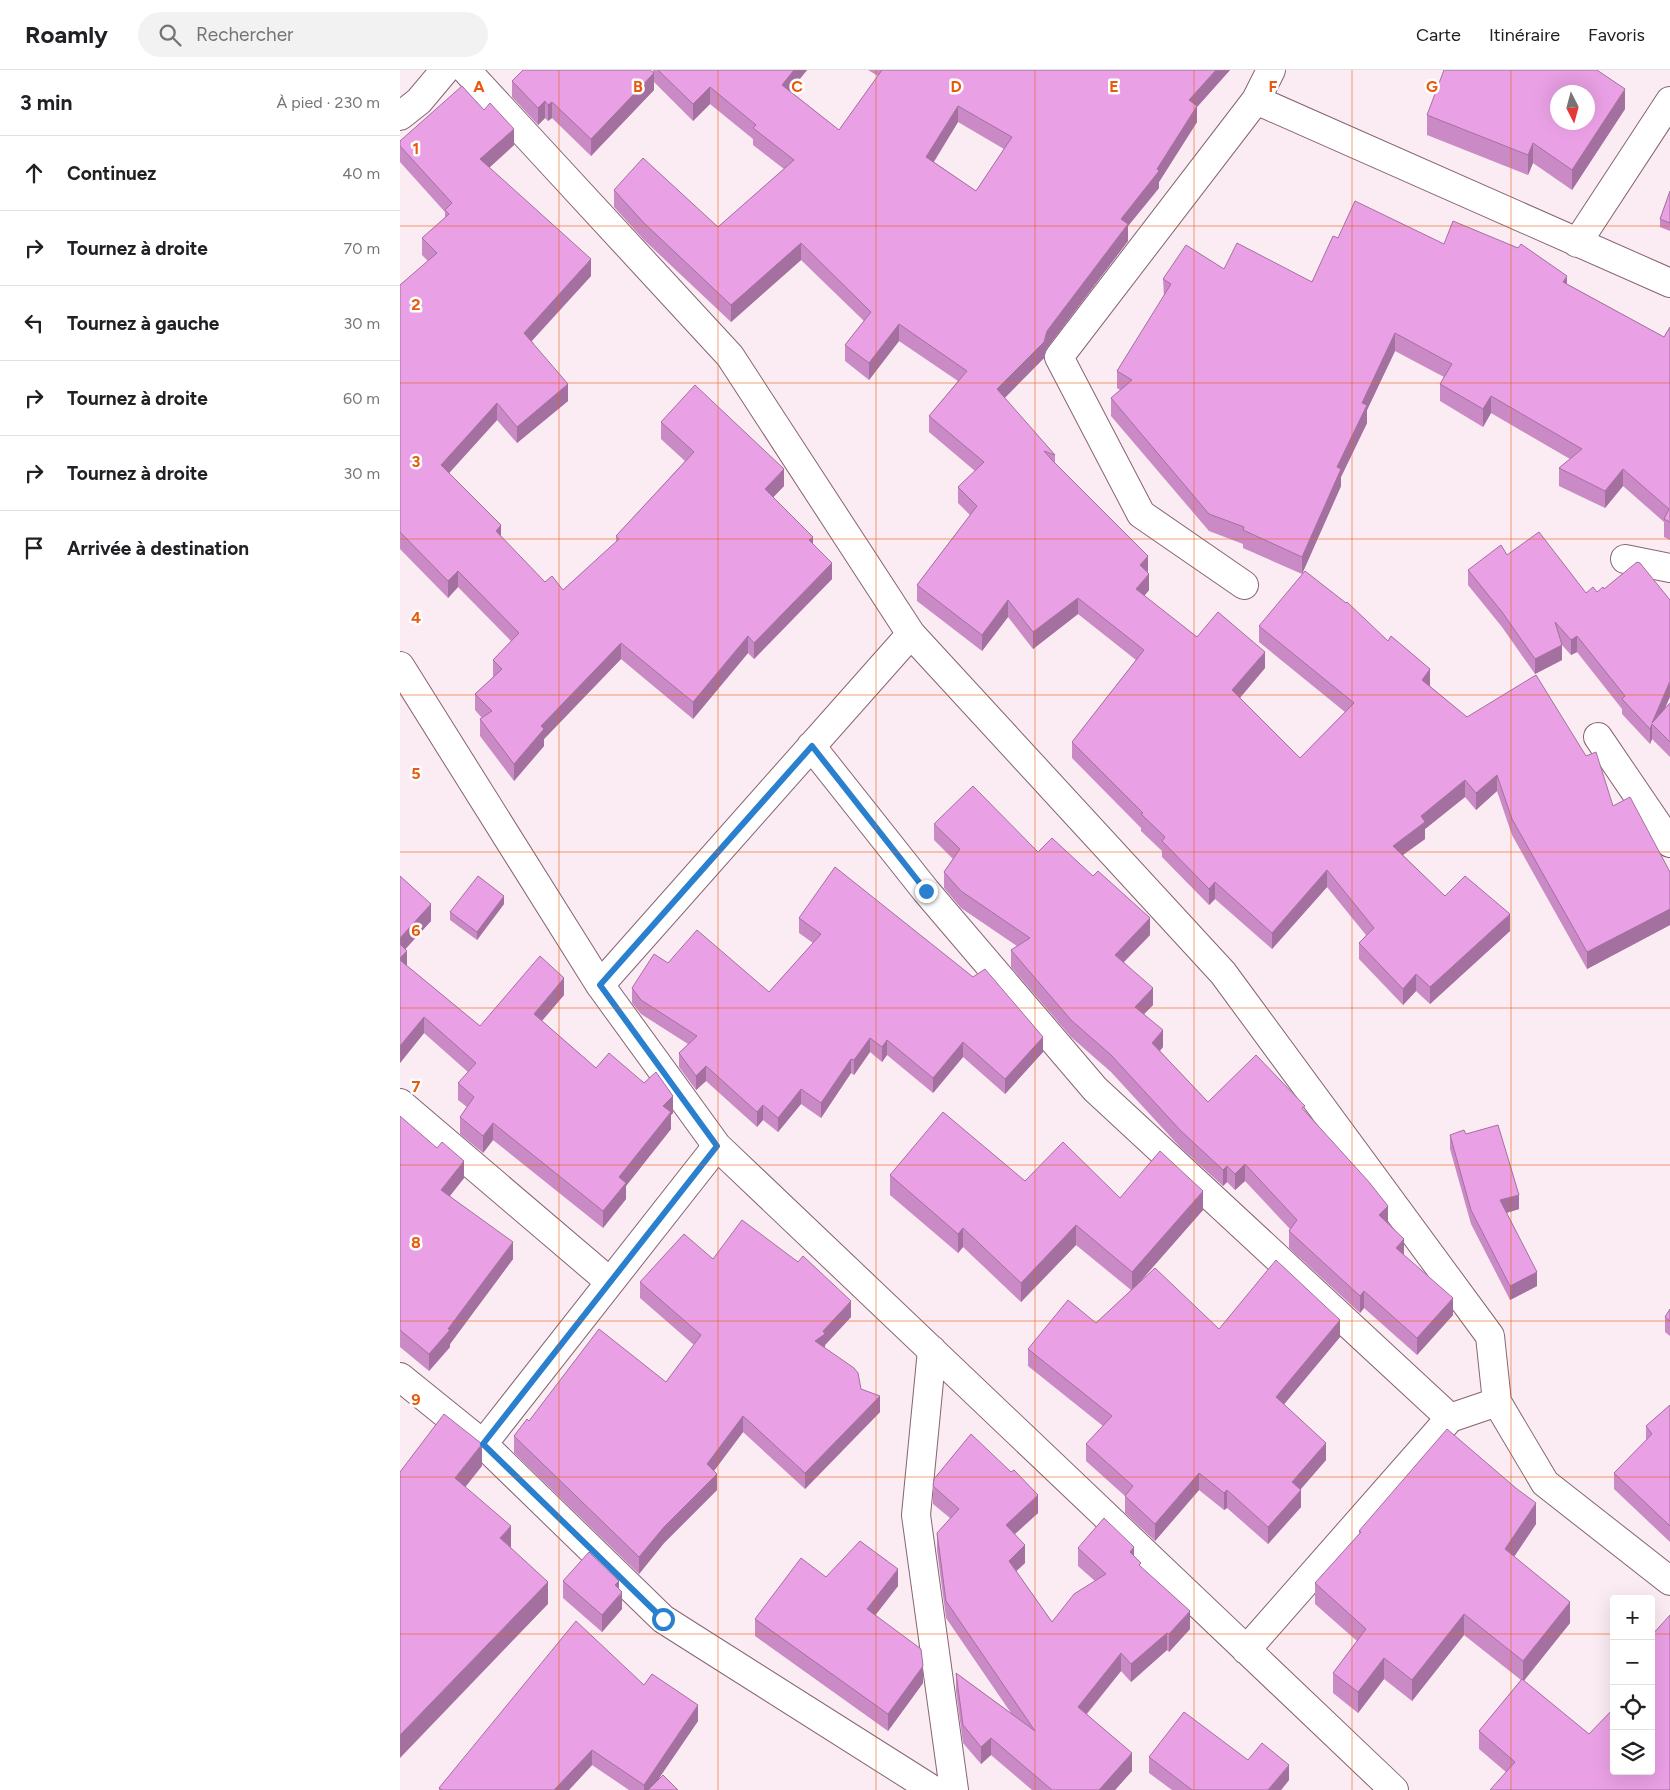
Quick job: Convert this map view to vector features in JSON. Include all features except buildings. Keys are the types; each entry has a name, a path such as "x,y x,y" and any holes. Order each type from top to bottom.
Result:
{"street":[{"path":"400,116 419,101 445,70"},
{"path":"466,70 730,356 911,634 1223,973 1490,1336 1497,1402 1545,1483 1670,1581"},
{"path":"1244,585 1141,514 1058,357 1256,100 1270,70"},
{"path":"1256,100 1670,283"},
{"path":"1577,243 1670,101"},
{"path":"1625,559 1670,568"},
{"path":"600,985 911,634"},
{"path":"400,666 600,985 717,1146 1394,1790"},
{"path":"1598,737 1670,843"},
{"path":"812,746 926,891 1095,1089 1450,1418"},
{"path":"400,1103 610,1282"},
{"path":"483,1444 717,1146"},
{"path":"932,1350 916,1515 954,1790"},
{"path":"400,1377 483,1444 663,1619 933,1790"},
{"path":"1246,1650 1450,1418 1497,1402"}],"route":[{"path":"663,1619 483,1444 717,1146 600,985 812,746 926,891"}]}
